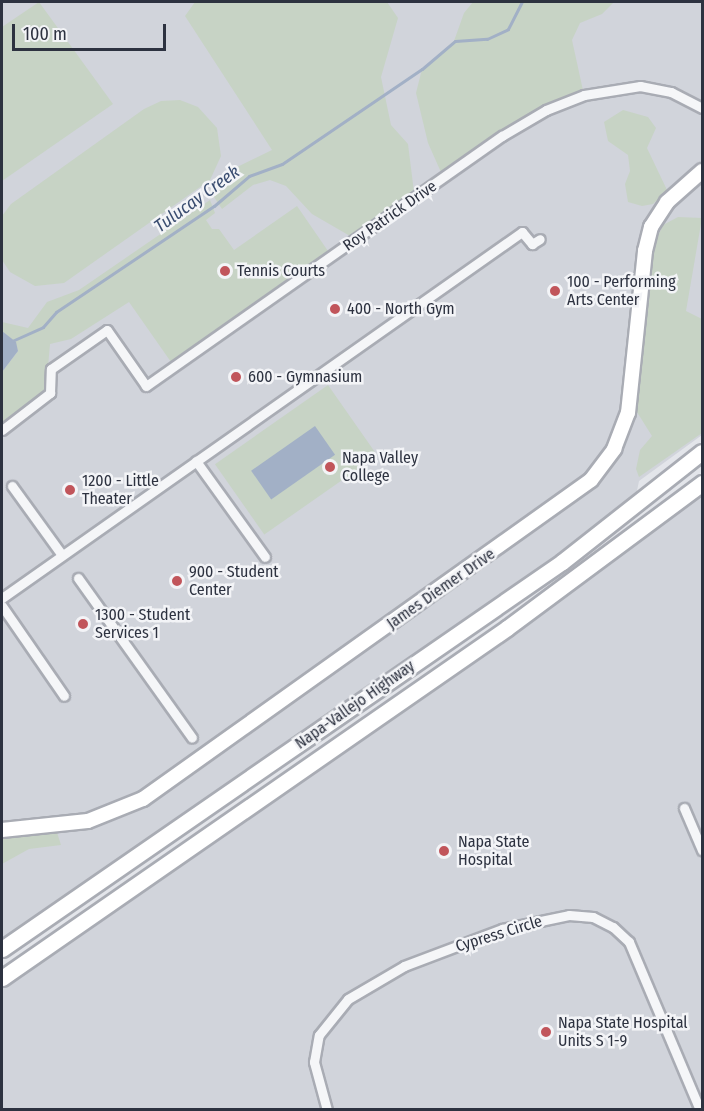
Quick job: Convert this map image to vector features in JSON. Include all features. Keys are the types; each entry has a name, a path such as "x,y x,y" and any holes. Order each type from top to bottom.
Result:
{"main road":[{"name":"Napa-Vallejo Highway","path":"2,949 562,562 702,452"},
{"name":"Napa-Vallejo Highway","path":"2,978 507,628 702,483"}],"street":[{"name":"Roy Patrick Drive","path":"2,430 50,393 51,369 107,330 146,386 502,136 546,110 585,95 628,87 661,89 702,108"},
{"name":"Roy Patrick Drive","path":"690,101 702,116"},
{"name":"James Diemer Drive","path":"2,830 88,821 143,799 591,480 614,449 627,413 649,234 667,202 696,179 702,171"},
{"path":"2,598 522,232 532,244 540,239"},
{"path":"196,461 265,557"},
{"path":"12,486 62,555"},
{"path":"78,578 192,738"},
{"path":"2,606 64,696"},
{"path":"684,808 702,850"},
{"name":"Cypress Circle","path":"327,1110 314,1062 320,1035 348,999 404,966 502,929 569,915 593,916 613,927 629,942 700,1110"}],"shaded area":[{"name":"Napa Valley College","path":"2,2 702,2 702,435 639,481 633,510 2,949"},
{"name":"Napa State Hospital","path":"702,483 702,1109 2,1109 2,978"}],"green space":[{"path":"39,2 113,104 2,181 2,27"},
{"path":"195,2 387,2 398,18 381,77 391,125 408,144 415,200 357,240 312,214 286,186 270,180 253,185 222,209 214,197 235,168 272,150 185,16"},
{"path":"473,2 614,2 602,14 580,23 572,40 584,95 546,110 444,179 428,143 416,93 422,69 454,41 464,13"},
{"path":"180,100 198,107 217,128 221,156 210,180 64,283 35,286 10,272 2,260 2,216 11,204 144,109 161,101"},
{"path":"623,110 648,117 656,128 647,148 667,190 653,204 642,206 628,202 625,184 630,171 628,155 608,141 604,122"},
{"path":"210,200 215,213 206,220 212,229 219,229 234,250 297,206 328,251 171,362 129,302 71,339 50,344 46,390 37,404 2,430 2,372 18,351 15,342 2,331 2,322 28,328 47,302 79,290"},
{"path":"678,217 702,218 686,311 702,319 702,433 639,477 636,469 640,450 652,436 630,401 646,243 658,236 663,225"},
{"path":"328,385 377,455 264,535 215,464"},
{"path":"55,826 61,845 29,849 2,864 2,830"}],"water":[{"path":"2,331 16,342 18,351 2,372"},
{"path":"315,426 335,455 271,499 251,471"}],"waterway":[{"name":"Tulucay Creek","path":"12,341 43,327 56,312 214,206 249,176 282,164 422,69 455,41 487,39 508,29 522,2"}],"place":[{"name":"Tennis Courts","path":"225,271"},
{"name":"100 - Performing Arts Center","path":"555,291"},
{"name":"400 - North Gym","path":"335,309"},
{"name":"600 - Gymnasium","path":"236,377"},
{"name":"Napa Valley College","path":"330,467"},
{"name":"1200 - Little Theater","path":"70,490"},
{"name":"900 - Student Center","path":"177,581"},
{"name":"1300 - Student Services 1","path":"83,624"},
{"name":"Napa State Hospital","path":"444,851"},
{"name":"Napa State Hospital Units S 1-9","path":"546,1032"}]}
